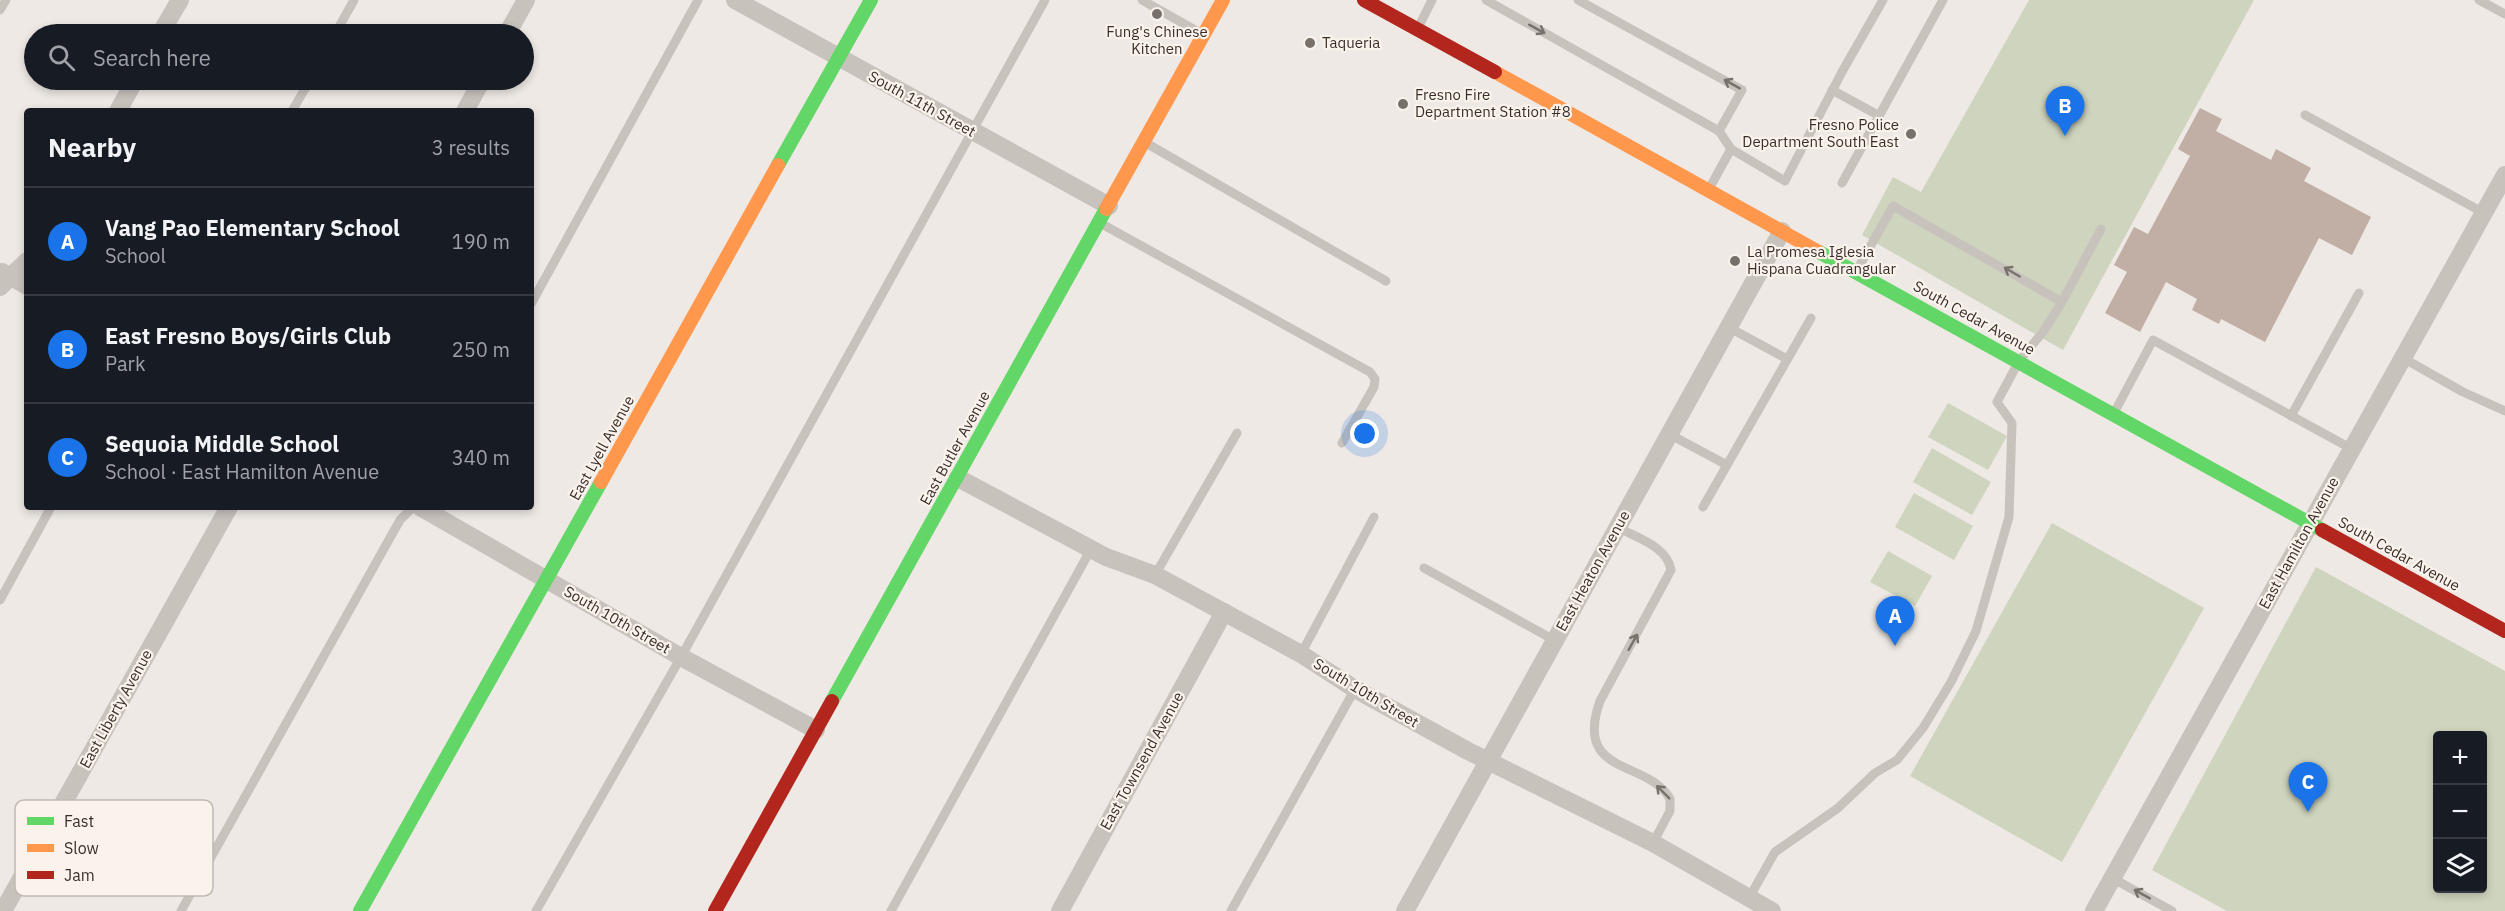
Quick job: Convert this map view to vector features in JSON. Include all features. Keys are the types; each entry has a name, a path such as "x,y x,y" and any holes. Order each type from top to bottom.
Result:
{"street":[{"path":"166,24 180,0"},
{"path":"513,24 526,0"},
{"name":"South 11th Street","path":"735,0 1109,206"},
{"name":"East Lyell Avenue","path":"360,911 871,0"},
{"name":"East Butler Avenue","path":"716,911 1223,0"},
{"name":"South Cedar Avenue","path":"1365,0 2505,631"},
{"path":"120,108 130,90"},
{"path":"467,108 477,90"},
{"name":"East Hamilton Avenue","path":"2094,911 2505,175"},
{"name":"East Heaton Avenue","path":"1405,911 1782,231"},
{"path":"10,280 24,264"},
{"name":"South 10th Street","path":"958,478 1091,549 1155,575 1301,654 1355,689 1488,761 1653,843 1750,903 1772,911"},
{"name":"East Liberty Avenue","path":"65,800 226,510"},
{"name":"South 10th Street","path":"425,510 681,657 816,730"},
{"name":"East Townsend Avenue","path":"1060,911 1224,612"},
{"name":"East Liberty Avenue","path":"3,911 15,889"}],"lane":[{"path":"0,10 6,0"},
{"path":"341,24 354,0"},
{"path":"534,299 698,0"},
{"path":"536,911 681,657 1045,0"},
{"path":"1142,0 1204,36"},
{"path":"1416,30 1432,0"},
{"path":"1486,0 1719,131 1731,149 1785,181 1832,90 1883,0"},
{"path":"1578,0 1742,90 1719,131"},
{"path":"1842,183 1943,0"},
{"path":"2479,0 2505,14"},
{"path":"294,108 304,90"},
{"path":"1832,90 1878,116"},
{"path":"2305,115 2484,213"},
{"path":"1145,143 1386,281"},
{"path":"1709,190 1731,149"},
{"path":"1856,272 1893,206 2062,302"},
{"path":"1100,223 1370,372 1375,379 1374,387 1342,443"},
{"path":"1750,903 1775,852 1838,808 1875,773 1897,760 1923,728 1952,682 1976,631 2009,517 2012,423 1997,402 2019,361 2043,332 2062,302 2101,229"},
{"path":"2291,416 2359,293"},
{"path":"1703,507 1811,318"},
{"path":"1728,327 1787,358"},
{"path":"2114,413 2153,340 2352,449"},
{"path":"2403,358 2463,392 2505,411"},
{"path":"1155,575 1237,433"},
{"path":"1669,434 1727,465"},
{"path":"0,600 49,510"},
{"path":"213,854 400,520 410,510"},
{"path":"1301,654 1374,517"},
{"path":"1617,527 1662,551 1669,560 1671,570 1600,701 1594,725 1602,753 1609,760 1658,786 1670,798 1670,811 1653,843"},
{"path":"891,911 1091,549"},
{"path":"1424,568 1554,640"},
{"path":"1231,911 1355,689"},
{"path":"2112,878 2172,911"},
{"path":"181,911 189,896"}],"green space":[{"path":"2029,0 2254,0 2063,350 1862,235 1893,177 1921,192"},
{"path":"1948,403 2007,436 1988,470 1928,437"},
{"path":"1932,448 1991,482 1972,515 1913,482"},
{"path":"1914,493 1973,526 1954,560 1895,527"},
{"path":"2052,523 2204,608 2062,862 1910,776"},
{"path":"1888,551 1932,576 1915,606 1870,582"},
{"path":"2316,567 2505,671 2505,911 2227,911 2152,870"}],"building":[{"path":"2200,108 2222,119 2216,131 2271,160 2276,149 2311,168 2304,181 2371,217 2352,255 2319,238 2265,342 2221,319 2219,324 2192,310 2197,299 2166,282 2140,332 2105,313 2127,272 2114,265 2134,227 2148,234 2190,156 2178,149"}],"traffic: fast":[{"path":"778,165 871,0"},
{"path":"832,701 1106,209"},
{"path":"1819,252 2322,530"},
{"path":"360,911 601,482"}],"traffic: slow":[{"path":"1106,209 1223,0"},
{"path":"1495,72 1819,252"},
{"path":"601,482 778,165"}],"traffic: jam":[{"path":"1364,0 1495,72"},
{"path":"2322,530 2505,631"},
{"path":"715,911 832,701"}],"place":[{"name":"Fung's Chinese Kitchen","path":"1157,14"},
{"name":"Taqueria","path":"1310,43"},
{"name":"Fresno Fire Department Station #8","path":"1403,104"},
{"name":"Fresno Police Department South East","path":"1911,134"},
{"name":"East Fresno Boys/Girls Club","path":"2065,136"},
{"name":"La Promesa Iglesia Hispana Cuadrangular","path":"1735,261"},
{"name":"Vang Pao Elementary School","path":"1895,646"},
{"name":"Sequoia Middle School","path":"2308,812"}]}
